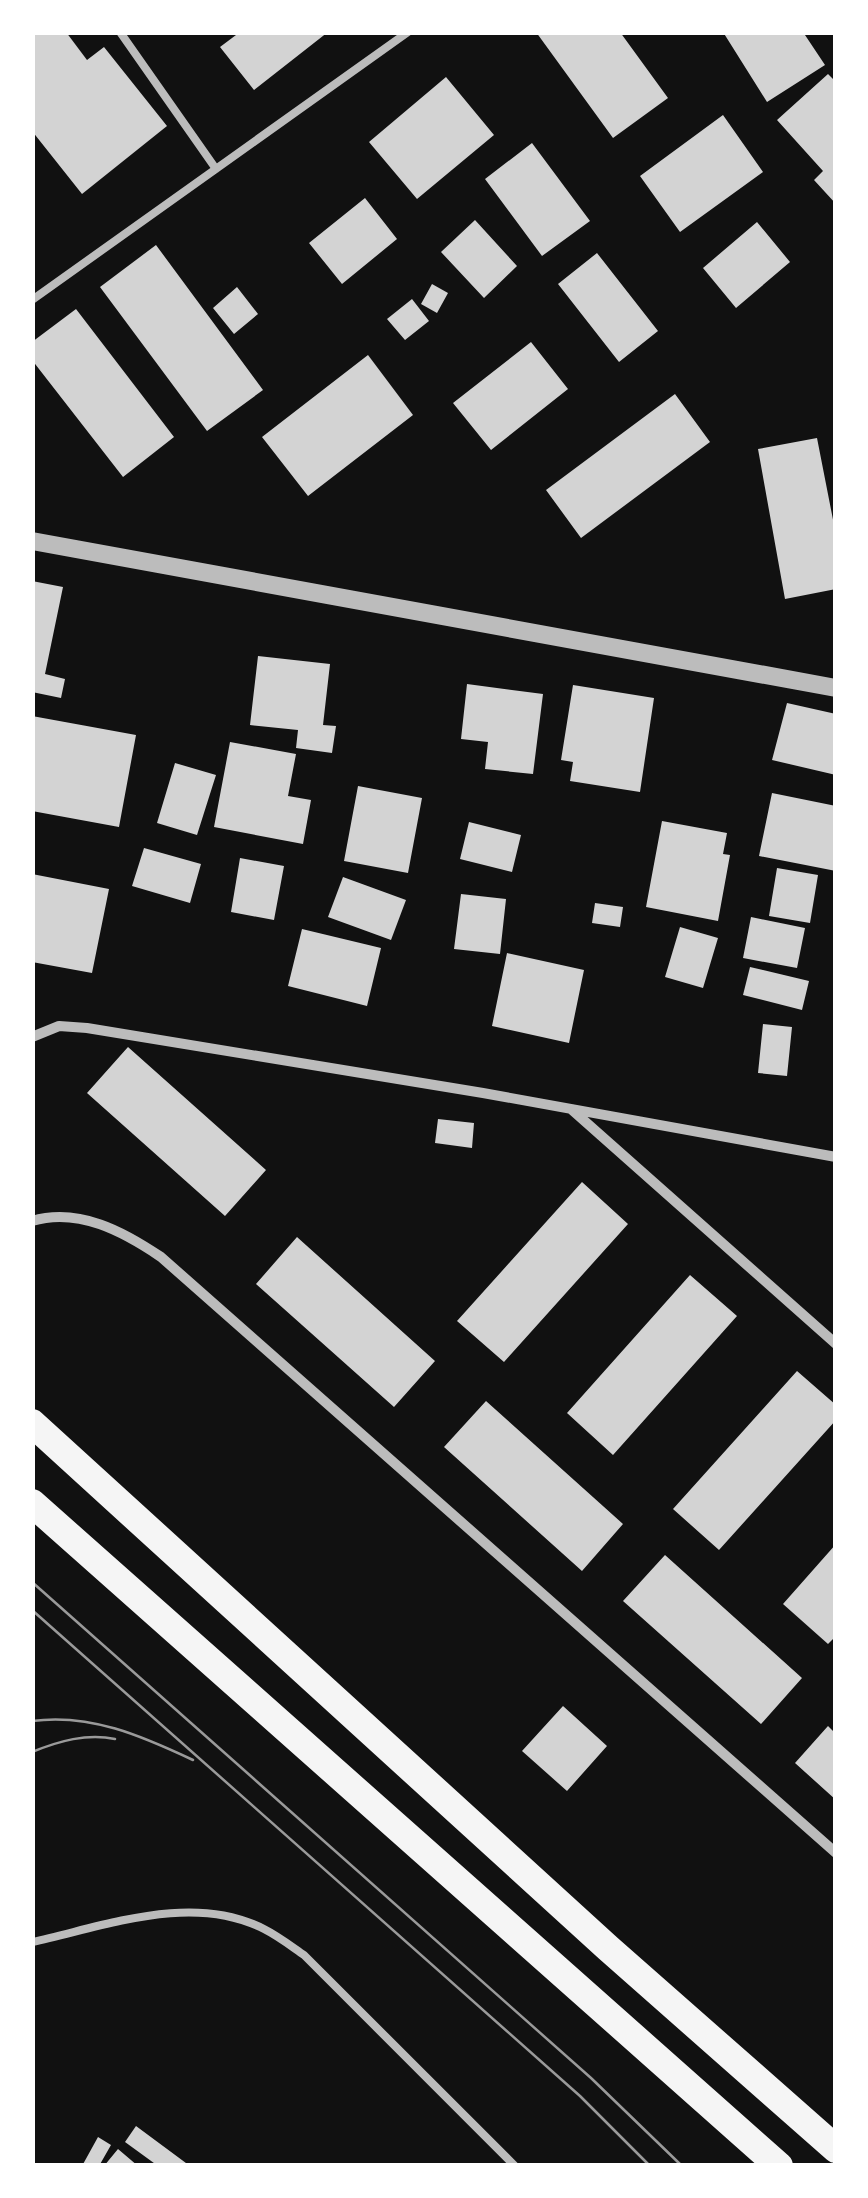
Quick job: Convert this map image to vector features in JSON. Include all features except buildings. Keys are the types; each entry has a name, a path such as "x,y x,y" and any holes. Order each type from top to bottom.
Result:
{"highway":[{"path":"32,1424 594,1935 836,2149"},
{"path":"32,1503 779,2166"}],"street":[{"path":"32,541 836,688"},
{"path":"32,1037 59,1026 87,1028 836,1157"},
{"path":"570,1109 836,1344"},
{"path":"32,1220 49,1216 89,1220 127,1235 161,1257 836,1854"}],"lane":[{"path":"120,32 216,170"},
{"path":"32,300 408,32"},
{"path":"32,1942 161,1913 224,1915 263,1928 304,1955 515,2166"}],"tram line":[{"path":"32,1582 591,2078 682,2166"},
{"path":"32,1610 580,2096 650,2166"},
{"path":"32,1721 95,1723 193,1760"},
{"path":"32,1752 73,1739 115,1739"}]}
